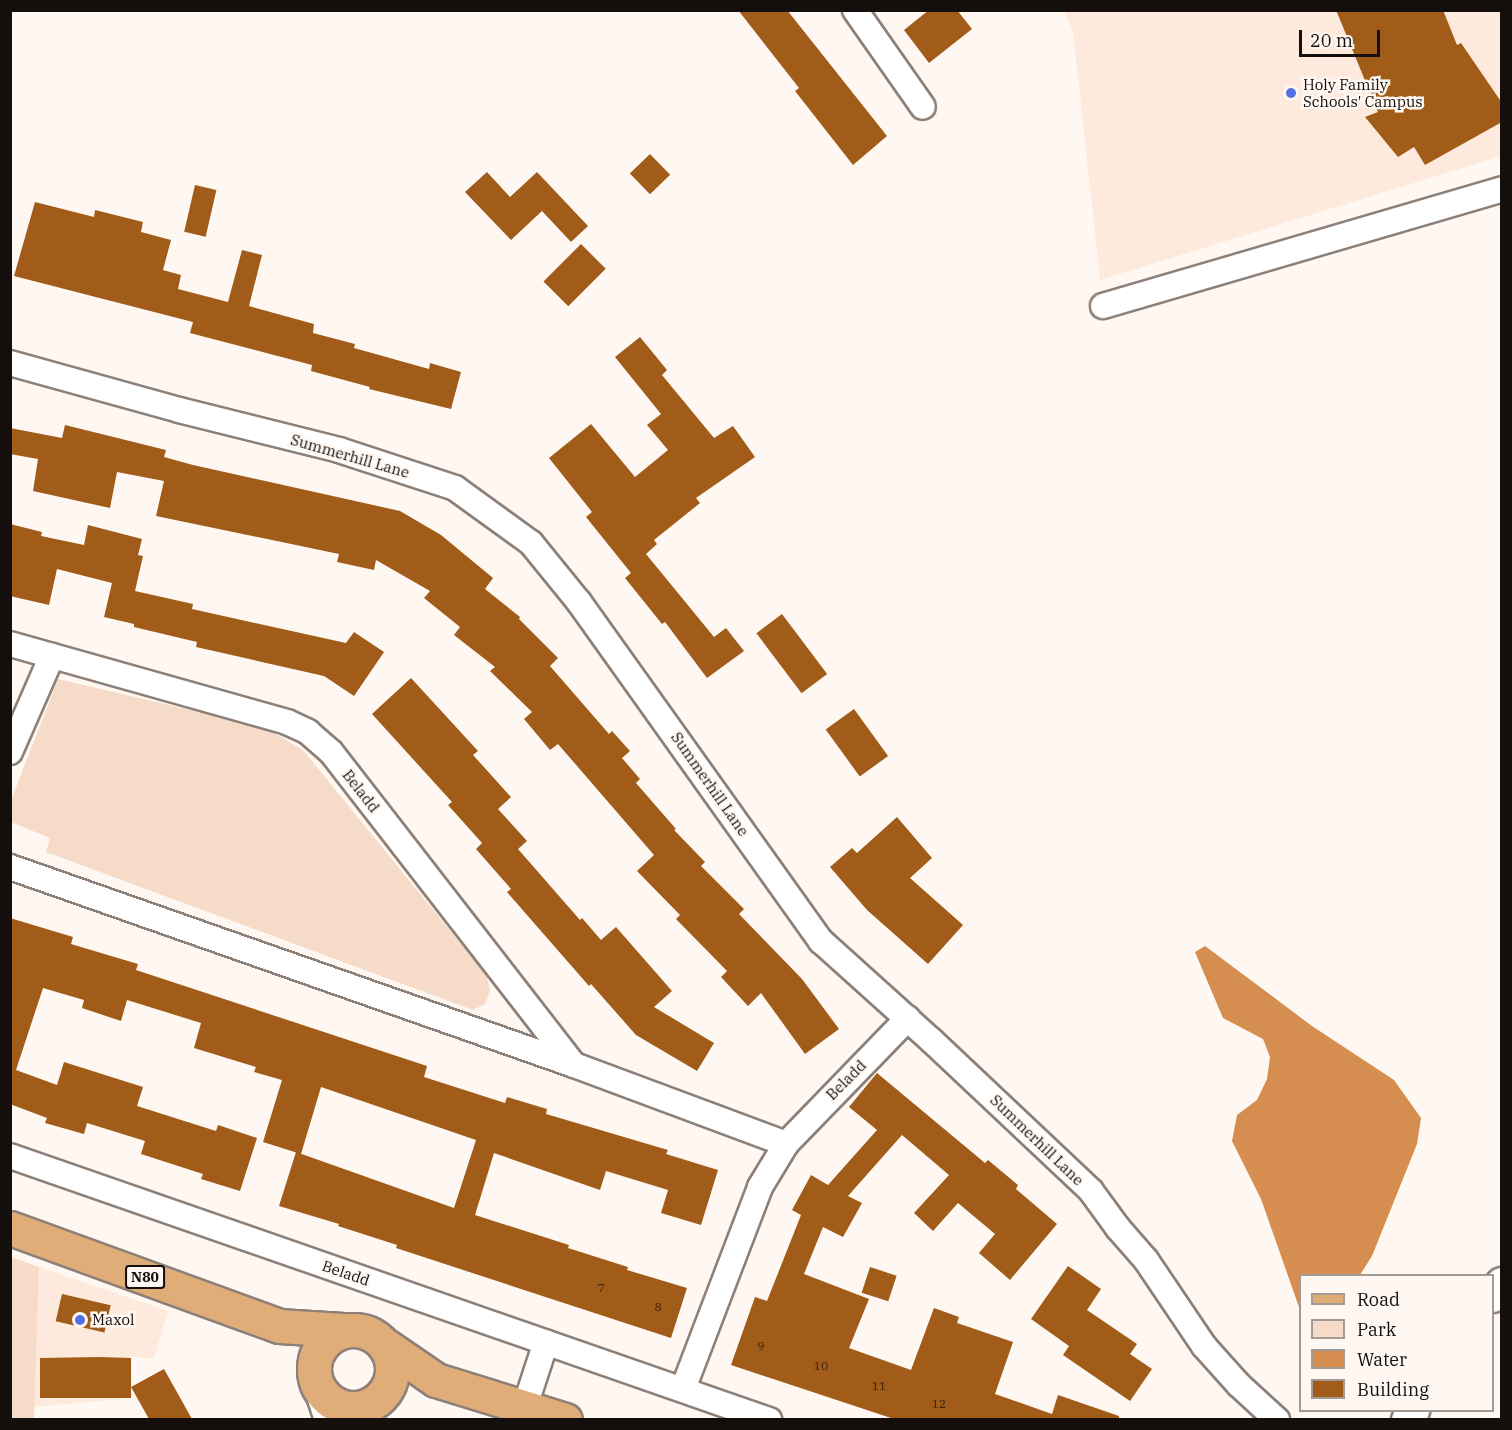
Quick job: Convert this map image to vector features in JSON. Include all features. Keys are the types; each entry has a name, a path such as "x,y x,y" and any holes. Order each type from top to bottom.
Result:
{"main road":[{"name":"N80","path":"10,1228 279,1326 358,1330 373,1335 436,1380 565,1419"},
{"name":"N80","path":"279,1326 337,1400"},
{"path":"337,1400 319,1348 329,1337 343,1330"},
{"path":"337,1400 387,1389 392,1374 391,1359 385,1345"},
{"path":"337,1400 436,1380"}],"street":[{"path":"855,10 922,107"},
{"path":"1102,306 1502,189"},
{"name":"Summerhill Lane","path":"10,363 179,410 339,450 455,488 531,543 579,602 821,941 908,1018 1091,1191 1118,1228 1146,1260 1204,1346 1239,1385 1277,1419"},
{"name":"Beladd","path":"10,644 287,722 308,732 331,752 574,1065"},
{"path":"10,752 52,656"},
{"path":"10,867 574,1065 786,1144"},
{"name":"Beladd","path":"683,1389 760,1187 786,1144 908,1018"},
{"name":"Beladd","path":"10,1156 769,1419"},
{"path":"525,1406 546,1342"}],"shaded area":[{"name":"Holy Family Schools' Campus","path":"1064,11 1501,11 1501,156 1100,280 1073,31"},
{"path":"39,1267 168,1311 154,1359 131,1356 132,1398 34,1407"}],"green space":[{"path":"58,679 264,727 303,750 487,976 490,991 485,1004 473,1010 46,852 50,838 11,822 10,803"},
{"path":"11,1257 39,1267 34,1419 11,1419"}],"water":[{"path":"1205,946 1312,1026 1394,1080 1421,1118 1417,1144 1372,1256 1361,1274 1299,1274 1299,1307 1261,1199 1232,1141 1237,1115 1257,1100 1267,1079 1270,1057 1263,1039 1223,1018 1195,952"}],"building":[{"path":"738,10 787,10 887,136 853,165 795,91 799,88"},
{"path":"929,10 957,10 972,29 929,63 904,30"},
{"path":"1336,10 1443,10 1457,45 1461,43 1502,103 1502,122 1425,165 1414,147 1398,157 1365,117 1378,112"},
{"path":"650,154 670,175 650,194 630,173"},
{"path":"487,172 510,197 537,172 588,226 571,242 542,211 511,240 465,192"},
{"path":"195,185 216,190 206,237 184,232"},
{"path":"35,202 94,217 95,210 143,222 141,232 171,240 163,270 181,275 178,289 228,302 242,250 262,255 249,306 314,324 313,333 355,344 354,348 429,369 430,363 461,372 451,409 369,389 370,387 311,371 312,365 190,333 193,322 14,276"},
{"path":"581,244 606,269 568,306 544,281"},
{"path":"640,337 667,370 662,375 714,438 733,426 755,457 696,498 700,503 654,540 657,544 646,554 714,637 726,628 744,651 707,678 665,622 662,624 625,578 631,573 586,517 592,512 549,458 591,424 635,477 668,450 647,425 661,414 615,357"},
{"path":"65,425 166,450 164,457 193,465 400,511 441,535 493,578 485,589 520,617 519,619 558,658 550,666 609,734 612,731 630,751 622,758 640,779 636,783 676,829 674,830 705,862 701,866 744,909 739,914 802,979 839,1029 805,1054 761,993 748,1006 721,977 727,971 676,919 680,915 637,871 654,855 558,744 550,750 524,719 532,712 490,671 495,667 454,635 460,627 424,598 430,591 376,560 374,570 337,562 339,554 156,516 164,481 117,472 110,508 33,491 38,459 10,454 10,428 62,438"},
{"path":"10,524 42,532 41,536 84,545 88,525 142,539 138,555 143,556 135,591 193,604 192,609 346,643 354,632 384,652 354,696 324,676 196,647 197,642 134,627 134,624 104,617 112,583 57,569 49,605 10,596"},
{"path":"782,614 827,674 802,693 756,633"},
{"path":"411,678 478,751 473,755 511,797 498,809 527,841 518,849 580,920 582,918 601,940 616,927 672,991 654,1007 714,1043 697,1071 636,1035 591,984 589,986 507,892 511,889 476,849 482,843 448,805 452,802 372,714"},
{"path":"854,709 888,756 860,776 826,730"},
{"path":"897,817 932,858 910,878 963,925 928,964 867,910 830,867 852,848 857,853"},
{"path":"10,918 73,937 71,944 138,964 136,970 427,1066 424,1077 505,1103 507,1097 547,1109 546,1114 668,1150 666,1154 718,1170 701,1225 661,1213 668,1190 606,1171 600,1190 494,1153 475,1215 569,1245 568,1248 628,1267 627,1270 687,1288 671,1338 396,1248 397,1245 338,1226 339,1224 279,1206 296,1152 263,1142 282,1080 254,1072 256,1067 194,1048 201,1023 127,1000 121,1021 82,1008 84,1000 43,988 16,1070 57,1085 64,1062 143,1087 137,1106 216,1131 218,1125 257,1138 240,1191 201,1179 203,1174 141,1154 145,1141 87,1123 84,1134 45,1123 47,1118 10,1104","holes":["321,1087 476,1140 454,1208 301,1154"]},
{"path":"877,1073 985,1163 988,1160 1018,1185 1016,1189 1057,1224 1010,1280 979,1253 995,1234 958,1203 933,1231 914,1213 949,1175 902,1135 848,1196 862,1203 843,1237 823,1227 804,1274 869,1299 849,1348 911,1370 934,1308 959,1317 957,1323 1013,1342 995,1394 1052,1414 1058,1395 1119,1416 1119,1419 894,1419 731,1365 755,1297 767,1301 801,1215 792,1210 811,1175 828,1185 877,1130 849,1107"},
{"path":"1068,1266 1101,1289 1087,1310 1137,1344 1130,1354 1152,1369 1130,1401 1063,1355 1069,1346 1031,1319"},
{"path":"870,1267 897,1276 888,1301 862,1293"},
{"path":"62,1294 111,1305 104,1333 56,1321"},
{"path":"40,1358 131,1358 131,1398 40,1398"},
{"path":"164,1369 192,1419 149,1419 131,1387"}],"place":[{"name":"Holy Family Schools' Campus","path":"1291,93"},
{"name":"Maxol","path":"80,1320"}]}
